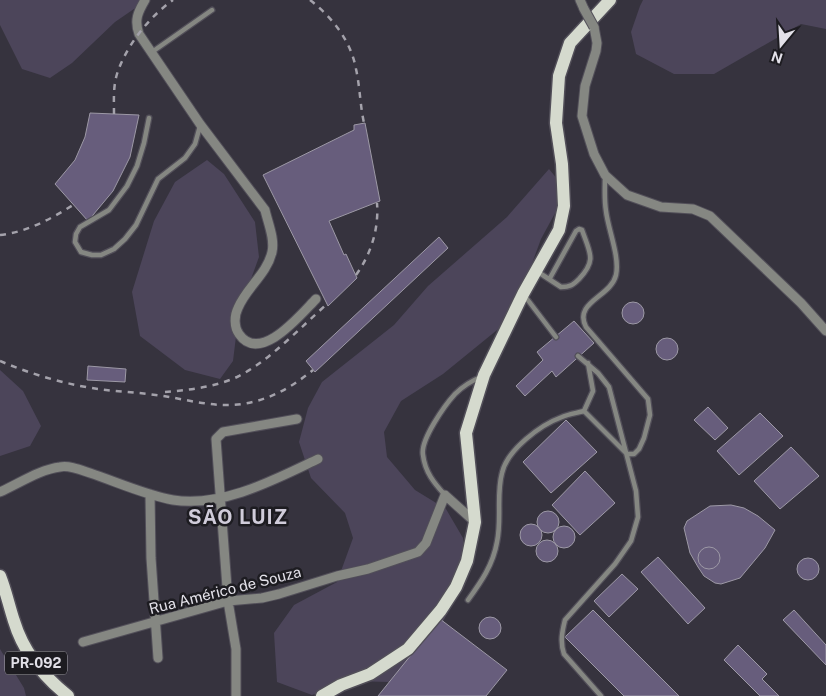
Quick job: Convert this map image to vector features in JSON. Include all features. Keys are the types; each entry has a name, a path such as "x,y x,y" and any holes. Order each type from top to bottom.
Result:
{"main road":[{"path":"322,696 341,685 370,674 408,649 441,610 456,587 467,562 475,522 466,433 484,375 523,294 559,230 564,206 562,164 556,123 559,76 570,43 610,0"},
{"name":"PR-092","path":"0,576 14,623 28,653 51,682 68,696"}],"street":[{"path":"145,0 138,12 135,24 139,34 200,124 265,210 271,235 272,251 268,262 238,308 235,319 239,334 246,341 254,343 267,342 277,336 316,299"},
{"path":"580,0 594,27 597,43 585,86 582,116 594,154 605,175 627,195 661,207 694,209 710,216 801,303 826,330"},
{"path":"236,696 236,649 228,601 222,499 216,439 223,432 297,418"},
{"path":"0,492 61,466 77,469 150,494 174,500 222,499 318,459"},
{"path":"150,494 151,558 158,658"},
{"path":"444,495 475,522"},
{"name":"Rua Américo de Souza","path":"83,642 228,601 262,598 279,594 337,576 368,569 418,552 426,544 444,495"}],"lane":[{"path":"152,52 212,10"},
{"path":"149,118 137,166 122,193 109,210 80,227 76,234 75,242 82,252 101,255 114,249 125,239 136,225 158,179 184,158 195,144 200,124"},
{"path":"584,411 627,454 634,454 639,449 650,415 648,399 586,327 583,320 584,310 614,283 617,272 605,210 605,175"},
{"path":"536,271 550,278 561,287 573,285 589,269 590,254 582,230 576,231 550,278"},
{"path":"523,294 556,337"},
{"path":"578,356 598,372 609,387 636,491 638,516 631,541 615,564 565,620 561,639 564,654 601,696"},
{"path":"584,411 593,391 588,363"},
{"path":"444,495 428,475 422,453 425,440 455,394 469,382 484,375"},
{"path":"468,600 487,574 497,543 502,473 507,459 539,430 561,417 584,411"}],"shaded area":[{"path":"0,0 147,0 115,22 72,63 50,78 22,69 0,25"},
{"path":"643,0 826,0 826,29 801,24 714,74 674,74 636,54 631,32"},
{"path":"207,160 224,174 255,222 259,257 239,312 233,361 220,379 185,370 140,336 132,292 154,221 175,182"},
{"path":"549,169 567,191 541,239 512,318 443,374 401,401 384,432 387,457 415,490 446,509 463,538 464,566 453,603 423,658 389,682 353,681 312,695 277,682 274,633 294,605 337,582 353,538 345,513 311,478 299,442 308,408 322,382 394,325 428,286 507,217"},
{"path":"0,370 23,391 41,426 30,446 0,456"},
{"path":"0,649 24,688 26,696 0,696"}],"building":[{"path":"90,113 139,115 130,157 113,191 88,221 55,184 75,160 85,137"},
{"path":"365,123 380,201 329,221 344,255 346,254 357,278 328,306 263,175 354,130 354,125"},
{"path":"439,237 448,248 315,372 306,361"},
{"path":"633,302 641,305 644,313 641,321 633,324 625,321 622,313 625,305"},
{"path":"574,321 594,343 556,377 552,371 525,396 516,386 543,360 537,352"},
{"path":"667,338 675,341 678,349 675,357 667,360 659,357 656,349 659,341"},
{"path":"88,366 126,369 125,382 87,380"},
{"path":"708,407 728,428 715,440 694,420"},
{"path":"760,413 783,436 739,475 717,451"},
{"path":"566,420 597,452 551,493 523,462"},
{"path":"791,447 819,476 780,509 754,481"},
{"path":"585,471 615,503 580,535 552,505"},
{"path":"731,505 744,508 758,516 775,530 765,548 740,578 721,584 715,583 704,576 698,567 690,553 684,528 687,521 710,506"},
{"path":"548,511 556,514 559,522 556,530 548,533 540,530 537,522 540,514"},
{"path":"531,524 539,527 542,535 539,543 531,546 523,543 520,535 523,527"},
{"path":"564,526 572,529 575,537 572,545 564,548 556,545 553,537 556,529"},
{"path":"547,540 555,543 558,551 555,559 547,562 539,559 536,551 539,543"},
{"path":"709,547 717,550 720,558 717,566 709,569 701,566 698,558 701,550"},
{"path":"658,557 705,608 688,624 641,572"},
{"path":"808,558 816,561 819,569 816,577 808,580 800,577 797,569 800,561"},
{"path":"622,574 638,589 609,617 594,601"},
{"path":"593,610 679,696 624,696 565,637"},
{"path":"794,610 826,645 826,665 783,620"},
{"path":"490,617 498,620 501,628 498,636 490,639 482,636 479,628 482,620"},
{"path":"440,619 507,670 486,696 378,696"},
{"path":"738,645 767,674 762,679 779,696 760,696 724,660"}],"railway":[{"path":"114,114 116,79 126,53 139,33 155,15 173,0"},
{"path":"310,0 333,22 350,49 357,76 364,123"},
{"path":"356,275 366,259 373,241 377,222 377,203"},
{"path":"0,235 20,231 38,224 73,205"},
{"path":"165,392 211,386 249,371 327,304"},
{"path":"0,361 26,371 79,386 222,405 242,404 271,396 289,387 313,370"}],"district":[{"name":"SÃO LUIZ","path":"238,517"}]}
